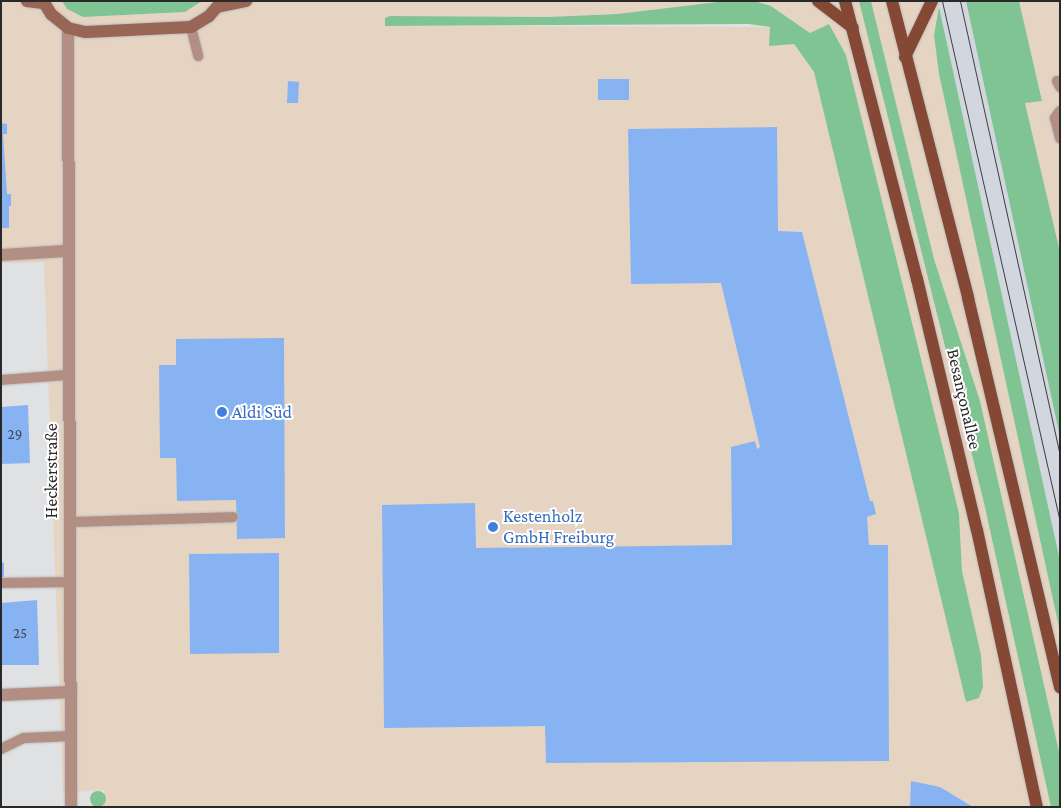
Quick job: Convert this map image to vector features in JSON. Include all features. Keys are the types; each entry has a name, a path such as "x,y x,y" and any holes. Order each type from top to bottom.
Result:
{"main road":[{"path":"818,1 853,28"},
{"name":"Besançonallee","path":"845,1 977,530 1037,807"},
{"name":"Besançonallee","path":"892,1 968,298 1060,687"},
{"path":"906,57 932,1"}],"street":[{"path":"27,1 43,2 68,28 86,32 191,27 209,16 218,4 246,1"},
{"name":"Heckerstraße","path":"68,28 67,250 71,807"},
{"path":"1,255 67,250"},
{"path":"1,695 70,692"}],"lane":[{"path":"191,27 198,56"},
{"path":"1060,111 1055,118 1060,138"},
{"path":"1,380 68,375"},
{"path":"69,522 233,517"},
{"path":"1,583 69,582"},
{"path":"1,749 24,738 70,736"}],"shaded area":[{"path":"1,1 62,1 67,9 83,17 185,12 202,1 726,1 617,14 548,17 390,16 385,26 770,27 793,44 814,72 967,702 975,630 962,571 959,513 846,55 829,24 810,33 772,6 754,1 859,1 984,503 1051,807 104,807 104,790 63,793 44,262 1,263"},
{"path":"871,1 942,1 939,7 939,74 1060,632 1060,756 980,401 934,259"},
{"path":"942,1 966,1 1060,437 1060,561 939,7"},
{"path":"1019,1 1060,1 1060,252 1025,102 1042,101"}],"green space":[{"path":"62,1 202,1 185,12 83,17 67,9"},
{"path":"726,1 754,1 771,6 810,33 829,24 846,55 959,513 962,571 981,655 983,687 979,698 966,702 814,72 794,44 769,46 770,27 749,24 385,26 385,18 390,16 548,17 617,14"},
{"path":"859,1 871,1 934,259 980,401 1060,756 1060,807 1051,807 984,503"},
{"path":"966,1 1019,1 1042,101 1025,103 1060,252 1060,437"},
{"path":"939,7 1060,561 1060,632 939,74 934,35"},
{"path":"95,791 101,791 106,796 104,805 95,807 90,802 90,796"}],"building":[{"path":"598,79 629,79 629,100 598,100"},
{"path":"288,81 299,82 298,103 287,103"},
{"path":"1,123 7,124 7,134 3,134 7,194 11,194 9,228 1,228"},
{"path":"777,127 778,231 802,232 870,501 873,501 876,514 867,517 869,545 888,545 889,761 546,763 545,726 384,728 382,505 475,503 476,548 732,545 731,447 755,441 757,449 760,447 721,283 631,284 628,129"},
{"name":"Aldi Süd","path":"284,338 285,538 237,539 236,500 177,501 176,458 160,458 159,365 176,365 176,339"},
{"path":"28,405 30,463 1,464 1,407"},
{"path":"279,553 279,653 190,654 189,554"},
{"path":"1,562 4,563 4,577 1,577"},
{"path":"37,600 39,665 1,665 1,603"},
{"path":"911,781 940,787 973,807 910,807"}],"tram line":[{"path":"942,1 1060,522"},
{"path":"960,1 1060,457"}],"place":[{"name":"Aldi Süd","path":"222,412"},
{"name":"Kestenholz GmbH Freiburg","path":"493,527"}]}
